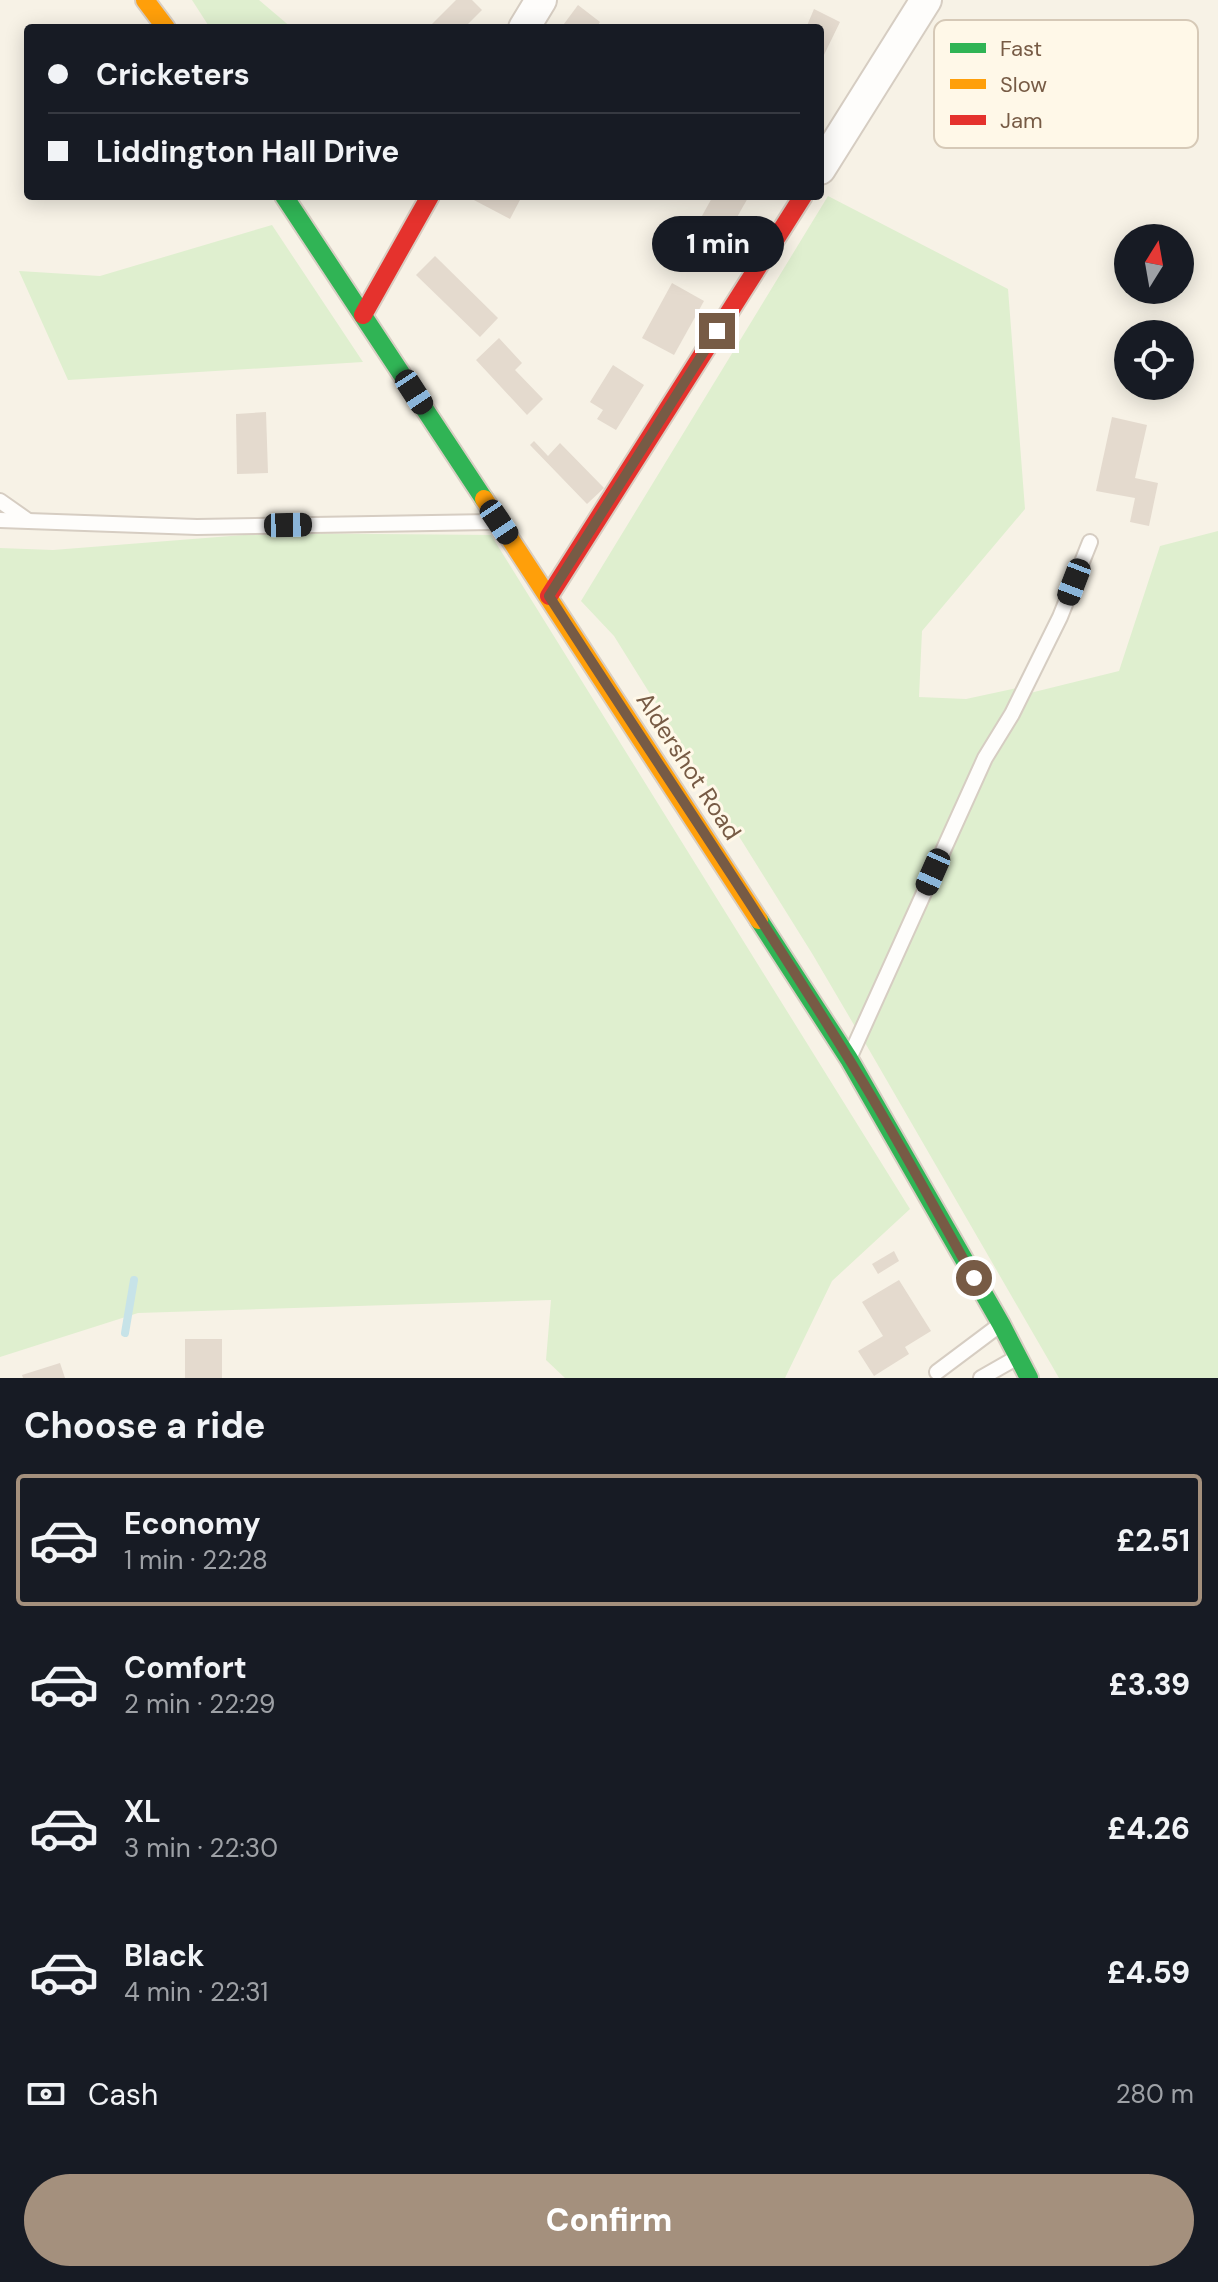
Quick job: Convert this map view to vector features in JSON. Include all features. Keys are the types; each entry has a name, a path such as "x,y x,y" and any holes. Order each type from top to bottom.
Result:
{"main road":[{"path":"145,0 163,24"},
{"name":"Aldershot Road","path":"287,200 549,596 849,1059 1029,1378"},
{"path":"363,315 428,200"},
{"path":"549,596 800,200"}],"street":[{"path":"526,24 541,0"},
{"path":"824,163 926,0"}],"lane":[{"path":"0,501 27,521"},
{"path":"0,520 197,527 499,522"},
{"path":"849,1059 985,758 1012,714 1060,617 1090,542"},
{"path":"937,1372 1001,1324"},
{"path":"981,1378 1017,1357"}],"green space":[{"path":"192,0 259,0 287,24 207,24"},
{"path":"828,196 1008,289 1025,509 922,631 919,697 966,699 1017,688 978,756 857,1030 614,636 581,601"},
{"path":"272,225 363,362 68,380 19,271 100,276"},
{"path":"1218,531 1218,1378 1059,1378 864,1041 991,760 1030,693 1119,671 1160,546"},
{"path":"268,533 491,535 910,1209 832,1281 785,1378 565,1378 546,1360 551,1300 138,1313 0,1357 0,548 53,550"}],"building":[{"path":"456,0 472,0 482,10 468,24 432,24"},
{"path":"578,5 600,22 599,24 564,24"},
{"path":"814,9 840,22 824,55 824,24 808,24"},
{"path":"474,200 520,200 510,219"},
{"path":"711,200 747,200 719,249 692,234"},
{"path":"435,256 498,318 480,337 416,275"},
{"path":"672,283 704,301 674,355 642,338"},
{"path":"499,338 522,363 515,370 543,399 527,415 476,360"},
{"path":"613,365 644,385 616,430 597,419 603,410 590,402"},
{"path":"266,412 268,473 237,474 236,414"},
{"path":"1112,417 1147,425 1135,478 1158,483 1149,526 1130,522 1135,498 1096,491"},
{"path":"534,441 548,456 560,443 604,488 587,504 530,445"},
{"path":"894,1251 899,1261 878,1274 872,1264"},
{"path":"899,1280 931,1331 905,1347 909,1354 874,1376 858,1351 883,1336 862,1302"},
{"path":"185,1339 222,1339 222,1378 185,1378"},
{"path":"60,1363 65,1378 23,1378 22,1375"}],"waterway":[{"path":"125,1333 134,1280"}],"traffic: fast":[{"path":"287,200 484,499"},
{"path":"759,920 849,1059 1029,1378"}],"traffic: slow":[{"path":"145,0 163,24"},
{"path":"484,499 759,920"}],"traffic: jam":[{"path":"363,315 428,200"},
{"path":"549,596 800,200"}],"route":[{"path":"717,331 549,596 849,1059 974,1278"}]}
